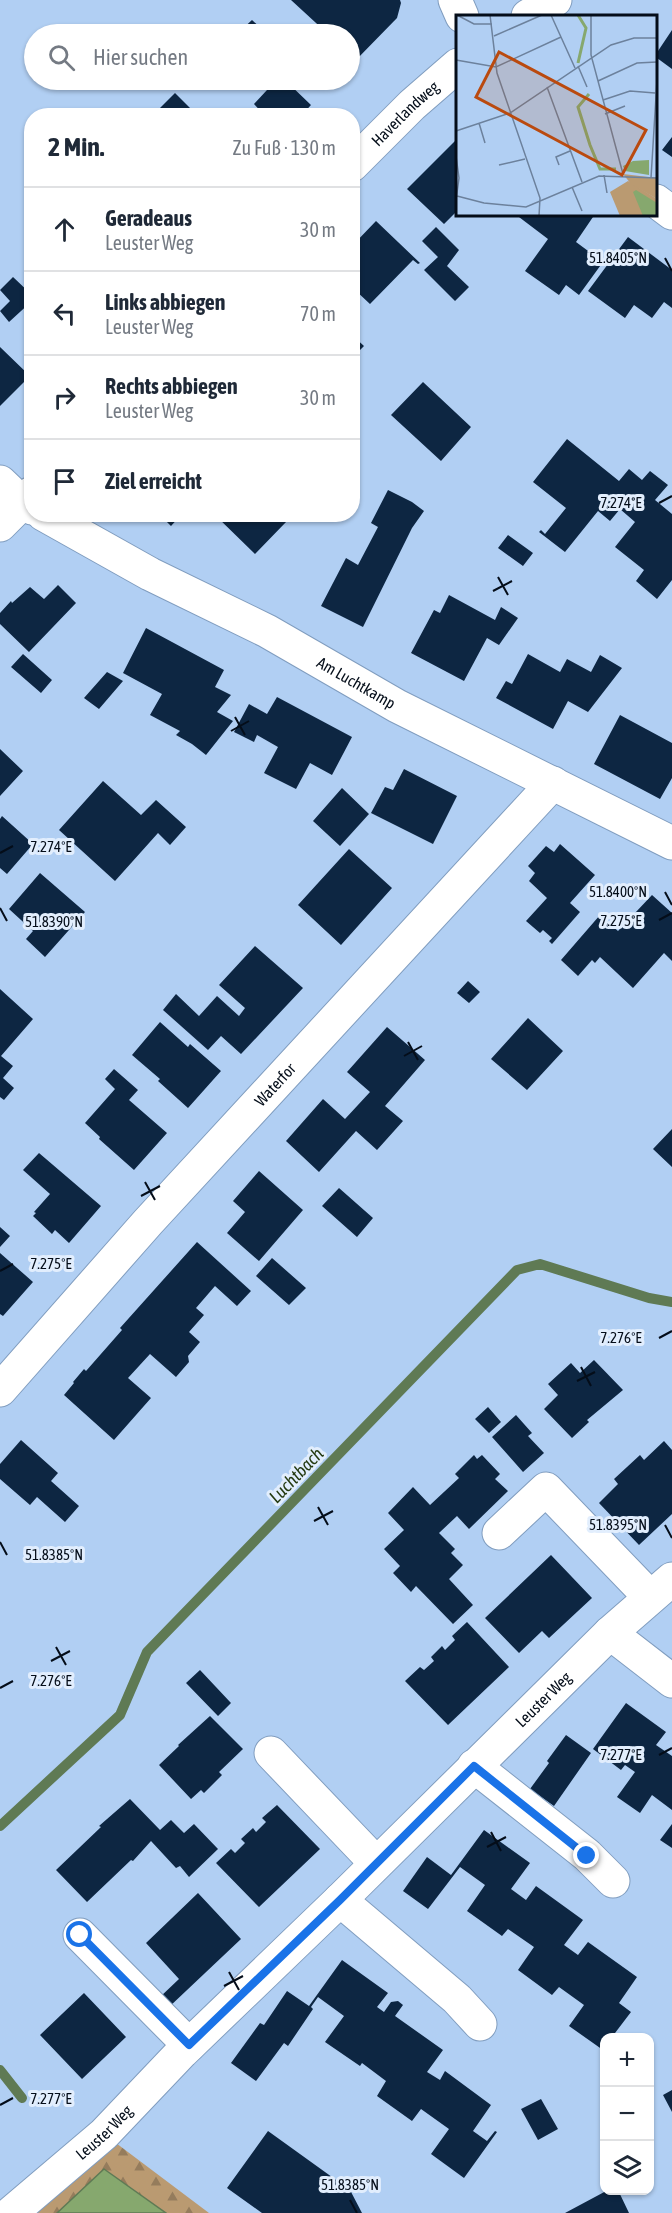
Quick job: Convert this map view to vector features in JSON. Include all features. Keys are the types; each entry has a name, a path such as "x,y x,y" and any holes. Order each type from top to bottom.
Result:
{"street":[{"path":"454,0 462,15"},
{"path":"530,15 555,0"},
{"name":"Haverlandweg","path":"360,157 412,105 456,68"},
{"path":"657,202 672,213"},
{"name":"Am Luchtkamp","path":"54,522 150,574 267,631 397,706 672,843"},
{"name":"Waterfor","path":"0,1390 148,1222 553,783"},
{"name":"Leuster Weg","path":"11,2213 104,2134 189,2045 340,1900 610,1633 661,1588 546,1489 499,1533"},
{"path":"610,1633 672,1681"},
{"path":"271,1753 376,1863"},
{"path":"474,1766 587,1856 614,1881"},
{"path":"340,1900 457,1999 480,2024"},
{"path":"80,1935 189,2045"},
{"path":"0,2199 6,2213"}],"green space":[{"path":"104,2134 209,2213 166,2213 104,2169 57,2213 11,2213"}],"shaded area":[{"path":"104,2169 166,2213 57,2213"}],"building":[{"path":"291,0 400,0 401,3 397,18 360,56 360,24 317,24"},
{"path":"672,30 672,69 657,58 657,52"},
{"path":"267,90 295,90 311,105 308,108 258,108 254,104"},
{"path":"175,93 190,108 160,108"},
{"path":"672,137 672,157 662,150"},
{"path":"456,140 456,212 444,224 407,189"},
{"path":"518,216 594,216 576,242 603,262 579,295 566,285 559,295 525,271 548,239"},
{"path":"376,221 420,263 413,260 370,304 360,295 360,238"},
{"path":"436,227 459,250 447,266 469,287 455,301 424,270 438,257 422,241"},
{"path":"628,237 672,270 672,308 664,302 652,318 634,305 625,318 588,291"},
{"path":"13,277 24,287 24,308 9,322 0,311 10,301 0,290"},
{"path":"0,347 24,370 24,382 0,406"},
{"path":"423,382 471,427 441,461 391,415"},
{"path":"567,439 619,481 629,469 642,480 650,471 668,485 655,500 672,514 672,580 657,599 636,581 644,570 615,547 635,522 620,509 610,521 598,511 565,552 539,532 541,530 545,534 566,508 533,482"},
{"path":"388,490 424,511 412,528 363,627 321,606 346,558 358,565 378,527 371,523"},
{"path":"222,522 286,522 255,554"},
{"path":"508,535 533,553 523,566 498,548"},
{"path":"58,585 76,603 29,652 0,624 0,613 11,601 12,603 30,587 44,599"},
{"path":"449,595 495,620 501,607 518,618 499,645 487,638 464,681 411,653 434,610 440,613"},
{"path":"146,628 224,670 215,687 231,695 217,712 233,721 206,755 176,735 180,731 150,715 162,694 123,673"},
{"path":"23,654 52,680 41,693 11,667"},
{"path":"528,654 560,672 567,659 591,672 600,655 622,668 588,712 568,701 553,729 496,698 506,681 512,684"},
{"path":"107,672 123,681 99,709 84,698"},
{"path":"277,697 352,737 332,775 310,763 296,789 264,773 278,747 257,735 254,742 234,732 249,704 267,714"},
{"path":"620,715 672,743 672,778 660,799 594,764"},
{"path":"0,749 23,771 0,796"},
{"path":"404,769 457,796 433,844 371,813 385,787 393,790"},
{"path":"103,781 141,815 156,800 186,827 170,845 158,833 115,881 59,830"},
{"path":"342,788 369,814 340,846 313,821"},
{"path":"2,816 33,844 7,874 0,868 0,819"},
{"path":"560,844 595,875 570,903 580,912 552,944 549,941 552,938 543,930 540,933 526,921 547,898 529,881 535,873 528,866 546,846 554,852"},
{"path":"349,849 392,888 341,945 298,905"},
{"path":"40,873 85,912 45,957 26,939 33,931 9,909"},
{"path":"652,895 672,913 672,961 664,953 633,988 600,957 595,963 592,960 578,976 561,960 600,915 618,931"},
{"path":"255,946 303,988 241,1054 221,1036 208,1050 163,1010 176,994 199,1016 217,996 239,1016 245,1008 219,985"},
{"path":"468,981 480,992 469,1003 457,993"},
{"path":"0,989 33,1019 1,1056 13,1066 3,1078 14,1088 4,1100 0,1097"},
{"path":"528,1018 563,1051 527,1090 491,1059"},
{"path":"160,1022 188,1047 190,1044 221,1071 188,1108 158,1081 160,1079 132,1055"},
{"path":"387,1027 425,1060 385,1106 403,1121 377,1150 356,1131 319,1172 286,1141 323,1099 345,1119 370,1092 347,1072"},
{"path":"114,1069 138,1090 129,1100 167,1133 134,1170 99,1139 100,1137 85,1123 115,1089 105,1079"},
{"path":"672,1129 672,1167 653,1149"},
{"path":"39,1153 101,1206 69,1243 55,1230 52,1234 33,1216 50,1194 23,1170"},
{"path":"259,1171 303,1210 259,1261 227,1233 245,1212 233,1201"},
{"path":"339,1188 373,1218 357,1237 322,1206"},
{"path":"0,1227 10,1236 0,1247"},
{"path":"197,1242 251,1291 237,1306 215,1286 196,1308 204,1315 189,1332 200,1342 188,1356 189,1362 176,1377 150,1354 128,1378 151,1398 114,1440 64,1395 84,1369 86,1371 122,1330 120,1328"},
{"path":"0,1253 33,1282 3,1316 0,1314"},
{"path":"272,1258 306,1288 289,1305 256,1276"},
{"path":"594,1360 623,1390 587,1420 589,1422 572,1438 544,1409 558,1395 548,1384 571,1363 580,1373"},
{"path":"488,1407 501,1422 489,1433 475,1419"},
{"path":"516,1415 532,1433 528,1436 544,1453 523,1472 492,1437"},
{"path":"21,1440 58,1473 51,1481 79,1506 65,1522 37,1497 30,1505 0,1479 0,1464"},
{"path":"664,1441 672,1450 672,1514 639,1545 599,1503 618,1484 614,1479 640,1455 644,1460"},
{"path":"474,1455 477,1459 482,1455 500,1474 495,1479 508,1491 469,1529 457,1516 439,1533 455,1549 451,1553 463,1565 449,1579 473,1605 453,1624 416,1586 411,1592 393,1573 400,1566 384,1549 404,1530 388,1513 413,1487 430,1505 459,1478 455,1474"},
{"path":"551,1555 592,1598 549,1638 542,1631 519,1653 485,1618"},
{"path":"467,1622 509,1667 448,1725 405,1681 420,1667 424,1670 434,1661 431,1657 442,1646 445,1650 455,1640 452,1636"},
{"path":"200,1670 231,1703 218,1716 186,1683"},
{"path":"626,1703 666,1732 656,1745 672,1756 672,1810 652,1795 640,1813 617,1797 635,1772 625,1765 621,1770 593,1749"},
{"path":"210,1716 243,1749 219,1772 222,1775 204,1793 201,1790 191,1799 159,1765"},
{"path":"566,1735 591,1753 554,1806 530,1789"},
{"path":"130,1799 160,1830 171,1820 184,1833 194,1824 218,1849 189,1877 180,1866 176,1868 151,1841 133,1861 131,1860 87,1902 56,1870 101,1827 99,1826"},
{"path":"277,1805 320,1849 259,1907 216,1863 231,1849 235,1853 245,1843 241,1839 253,1828 256,1832 266,1822 262,1818"},
{"path":"672,1824 672,1848 660,1840"},
{"path":"484,1830 530,1863 511,1889 526,1900 536,1886 583,1920 564,1945 578,1955 588,1942 637,1977 619,2003 631,2012 615,2033 600,2033 600,2048 569,2026 584,2005 559,1987 552,1995 518,1970 534,1947 508,1929 502,1936 467,1911 485,1885 460,1867 428,1909 403,1891 427,1857 451,1875"},
{"path":"198,1893 241,1939 168,2008 159,1998 179,1979 146,1943"},
{"path":"342,1960 388,1993 377,2007 384,2012 391,2002 398,2001 403,2005 395,2016 443,2050 427,2072 440,2080 445,2071 491,2105 473,2131 487,2141 495,2131 497,2132 464,2178 431,2154 449,2129 421,2109 412,2121 377,2096 386,2081 362,2063 360,2066 325,2042 344,2016 318,1997 311,2007 313,2009 288,2046 284,2043 256,2081 231,2063 260,2023 264,2025 287,1991 309,2006"},
{"path":"84,1993 126,2037 82,2079 40,2035"},
{"path":"672,2090 672,2112 663,2095"},
{"path":"541,2099 558,2129 538,2140 521,2109"},
{"path":"268,2131 350,2190 362,2213 262,2213 227,2188"},
{"path":"600,2194 620,2195 629,2213 565,2213"}],"waterway":[{"name":"Luchtbach","path":"0,1826 120,1715 147,1652 517,1270 540,1264 649,1298 672,1302"},
{"name":"Luchtbach","path":"0,2070 22,2098"}],"route":[{"path":"80,1935 189,2045 340,1900 474,1766 587,1856"}]}
